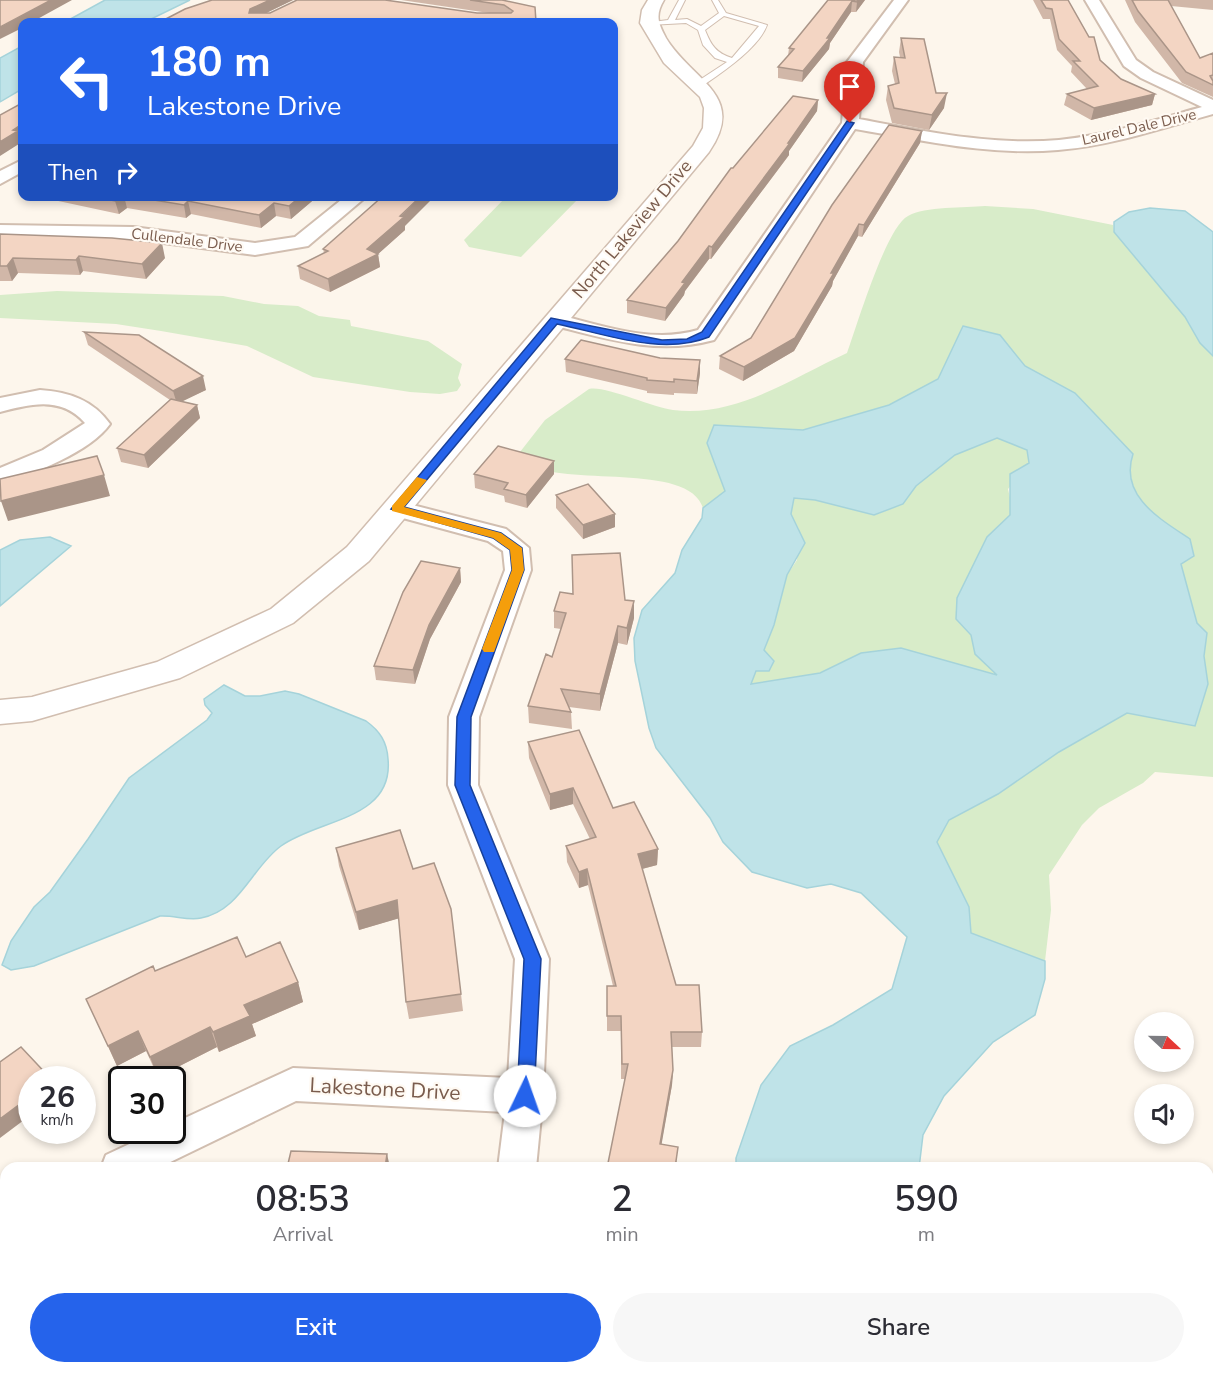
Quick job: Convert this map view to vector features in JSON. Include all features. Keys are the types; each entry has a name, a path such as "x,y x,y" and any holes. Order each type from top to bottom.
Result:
{"street":[{"path":"555,321 662,343 688,342 706,334 850,123 855,62 901,0"},
{"path":"1092,0 1130,63 1147,75 1213,108"},
{"name":"North Lakeview Drive","path":"0,712 32,709 168,670 282,616 358,554 702,147 713,128 714,108 708,95 670,59 659,15"},
{"name":"Laurel Dale Drive","path":"850,123 975,144 1036,147 1096,139 1213,108"},
{"path":"0,179 18,168"},
{"name":"Cullendale Drive","path":"0,231 133,233 255,249 301,242 352,201"},
{"path":"0,405 28,397 60,399 87,410 98,424 85,435 50,456 0,476"},
{"path":"397,509 497,536 516,548 518,570 464,717 463,785 532,959 525,1096 518,1162"},
{"name":"Lakestone Drive","path":"132,1162 293,1083 525,1096"}],"lane":[{"path":"659,15 682,0"},
{"path":"698,86 733,62 761,31 763,25 723,14 715,0"},
{"path":"700,29 723,14"},
{"path":"659,15 687,21 700,29 707,45 718,56 733,62"}],"green space":[{"path":"502,201 576,201 521,257 469,247 464,240"},
{"path":"985,206 1033,209 1113,225 1114,232 1185,317 1200,343 1213,356 1213,777 1155,772 1143,783 1099,808 1082,825 1049,875 1051,910 1045,961 971,933 969,907 937,842 949,820 998,794 1059,752 1127,713 1195,726 1208,684 1204,656 1207,633 1197,623 1181,564 1190,539 1145,505 1132,482 1130,469 1133,454 1075,393 1025,367 999,335 963,327 938,379 889,405 803,430 714,425 707,443 725,491 703,508 693,494 675,485 650,480 568,474 545,470 528,463 520,452 545,420 589,389 605,390 673,410 696,411 719,408 763,394 847,353 882,257 899,224 908,216 924,210"},
{"path":"57,291 223,296 264,304 298,306 319,316 350,320 351,326 428,341 462,364 458,378 461,385 457,391 440,394 410,392 313,377 247,346 116,324 0,318 0,295"},
{"path":"997,438 1027,450 1029,463 1008,489 1011,502 1010,515 987,537 956,619 971,635 975,654 999,675 951,663 861,653 820,673 751,684 774,625 787,575 797,560 799,529 791,514 794,498 815,500 875,515 903,504 916,486 955,455"}],"water":[{"path":"105,0 190,0 153,18 72,18"},
{"path":"18,48 18,91 0,102 0,58"},
{"path":"1150,208 1185,211 1213,232 1213,356 1200,343 1185,317 1114,232 1114,222 1129,212"},
{"path":"963,326 1000,335 1025,366 1075,393 1133,454 1130,469 1132,482 1145,505 1190,539 1194,556 1181,564 1197,623 1207,633 1204,656 1208,684 1195,726 1127,713 1059,752 998,794 949,820 937,842 969,907 971,933 1045,961 1045,979 1035,1015 993,1042 944,1096 923,1135 920,1162 736,1162 761,1085 790,1046 833,1025 892,989 907,937 861,893 831,884 807,888 752,872 723,842 710,818 656,748 649,728 635,661 634,638 642,610 675,573 682,550 702,518 703,508 725,491 707,443 714,425 803,430 889,405 938,379","holes":["997,438 1027,450 1029,463 1010,474 1010,515 987,537 957,598 956,619 971,635 975,654 997,675 901,648 861,653 820,673 751,684 756,671 769,671 774,661 764,650 774,625 787,575 805,543 791,514 794,498 815,500 874,515 903,504 916,486 955,455"]},
{"path":"50,537 71,546 0,606 0,550 20,540"},
{"path":"224,685 245,696 260,696 285,691 299,694 366,721 382,737 386,747 387,779 379,795 367,806 351,815 296,837 281,846 262,865 236,898 214,914 196,919 160,916 34,966 11,970 2,965 11,941 34,907 50,892 129,778 207,720 212,713 205,705 204,699"}],"building":[{"path":"0,0 51,0 0,27"},
{"path":"212,0 270,0 250,9 249,13 270,13 297,0 385,0 477,13 511,13 513,11 504,5 470,0 502,0 535,7 536,18 168,18 185,9"},
{"path":"828,0 858,0 857,2 852,1 827,38 830,38 803,71 778,67 794,49 789,48"},
{"path":"1041,0 1068,0 1089,37 1094,37 1100,60 1121,79 1155,94 1094,108 1067,94 1098,86 1073,61 1080,61 1059,39 1052,9 1046,8"},
{"path":"1132,0 1168,0 1200,58 1213,53 1213,75 1210,76 1213,85 1186,72 1138,11"},
{"path":"901,38 924,39 936,93 947,93 932,115 894,108 888,86 899,83 894,57 905,58"},
{"path":"793,96 818,100 788,143 790,143 712,247 709,246 666,308 627,300 678,241 731,168"},
{"path":"18,105 18,127 13,130 18,131 0,142 0,115"},
{"path":"889,125 922,131 864,225 859,224 831,273 834,273 795,338 744,367 720,356 751,338 832,205"},
{"path":"160,201 188,201 184,205"},
{"path":"188,201 295,201 289,206 274,203 259,215"},
{"path":"377,201 416,201 400,216 404,217 367,249 378,254 328,279 298,266 328,251 323,249"},
{"path":"0,234 112,238 162,243 142,264 79,256 76,260 13,258 7,266 0,266"},
{"path":"84,332 139,335 203,376 173,391"},
{"path":"581,340 660,358 700,360 697,381 647,380 647,378 565,359"},
{"path":"171,399 197,405 144,455 117,448"},
{"path":"498,446 554,461 526,495 504,489 508,483 474,474"},
{"path":"97,456 104,475 1,501 0,479"},
{"path":"588,484 615,514 583,525 556,495"},
{"path":"620,553 625,600 634,601 627,628 618,626 600,694 561,689 571,712 528,706 546,654 552,657 566,613 554,611 560,592 573,594 572,555"},
{"path":"421,561 460,568 429,625 413,670 374,666 403,592"},
{"path":"579,730 613,808 634,802 658,849 638,854 676,985 699,985 702,1032 671,1032 673,1070 660,1144 678,1147 676,1162 608,1162 628,1064 622,1064 621,1016 607,1016 607,986 616,986 587,869 579,872 566,846 596,837 573,788 550,794 528,742"},
{"path":"400,830 413,869 434,863 451,909 461,994 406,1002 397,900 356,912 336,848"},
{"path":"237,937 246,957 280,942 298,982 244,1005 250,1016 213,1032 210,1027 150,1057 138,1031 108,1046 86,999 153,966 155,971"},
{"path":"21,1047 39,1066 18,1066 18,1106 0,1119 0,1062"},
{"path":"291,1151 387,1154 386,1162 288,1162"}],"slow traffic":[{"path":"421,480 397,509 497,536 516,548 518,570 489,649"}],"route":[{"path":"525,1096 532,959 463,785 464,717 518,570 516,548 497,536 397,509 555,321 662,343 688,342 706,334 850,123"}]}
